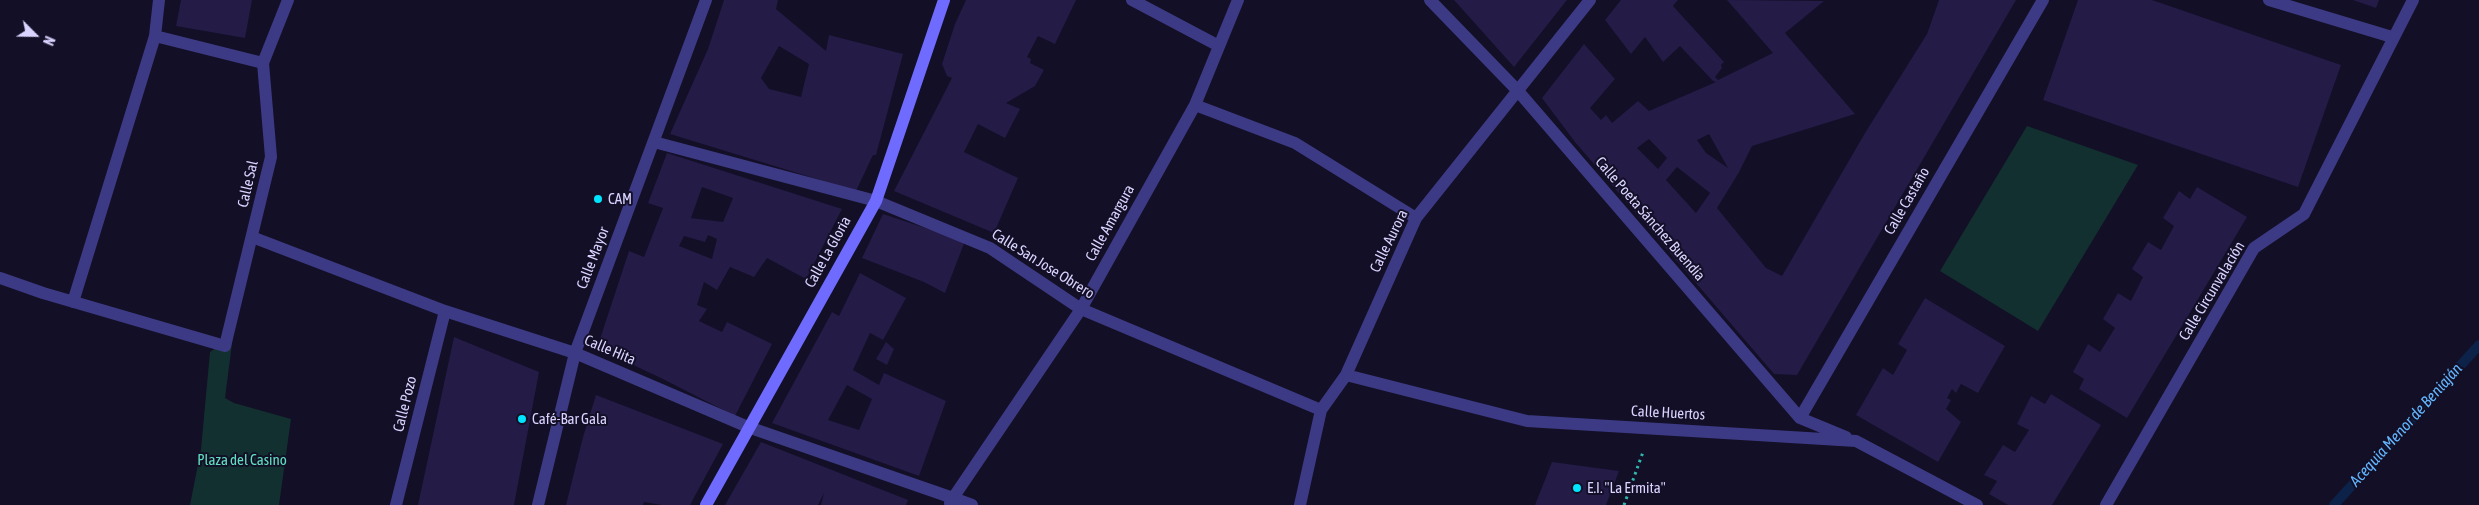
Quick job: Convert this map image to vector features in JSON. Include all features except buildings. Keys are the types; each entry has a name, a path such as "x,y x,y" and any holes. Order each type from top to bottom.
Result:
{"main road":[{"name":"Calle La Gloria","path":"706,505 876,201 944,0"}],"street":[{"path":"0,278 73,302 155,36 158,0"},
{"name":"Calle Sal","path":"73,302 225,346 271,157 263,63 288,0"},
{"name":"Calle Mayor","path":"538,505 575,353 706,0"},
{"path":"1132,0 1219,46"},
{"name":"Calle Amargura","path":"951,501 1081,309 1195,104 1238,0"},
{"name":"Calle Poeta Sánchez Buendía","path":"1430,0 1518,91 1800,418 1856,441"},
{"name":"Calle Aurora","path":"1300,505 1321,410 1346,375 1416,218 1590,0"},
{"name":"Calle Castaño","path":"1800,418 2042,0"},
{"path":"2270,0 2392,37"},
{"name":"Calle Circunvalación","path":"2106,505 2254,248 2304,214 2392,37 2413,0"},
{"path":"155,36 263,63"},
{"path":"1195,104 1295,143 1416,218"},
{"name":"Calle San Jose Obrero","path":"654,142 876,201 990,248 1081,309 1321,410"},
{"name":"Calle Hita","path":"252,237 445,310 575,353 748,427 951,501"},
{"name":"Calle Pozo","path":"396,505 445,310"},
{"name":"Calle Huertos","path":"1346,375 1527,421 1856,441 1977,505"},
{"path":"951,501 972,505"}],"path":[{"path":"1624,505 1652,429"}],"green space":[{"path":"2027,126 2138,165 2038,331 1940,271"},
{"name":"Plaza del Casino","path":"233,336 225,398 234,403 291,419 279,505 190,505 201,449 210,352"}],"waterway":[{"name":"Acequia Menor de Beniaján","path":"2334,505 2479,345"}],"place":[{"name":"CAM","path":"598,199"},
{"name":"Café-Bar Gala","path":"522,419"},
{"name":"E.I. \"La Ermita\"","path":"1577,488"}]}
